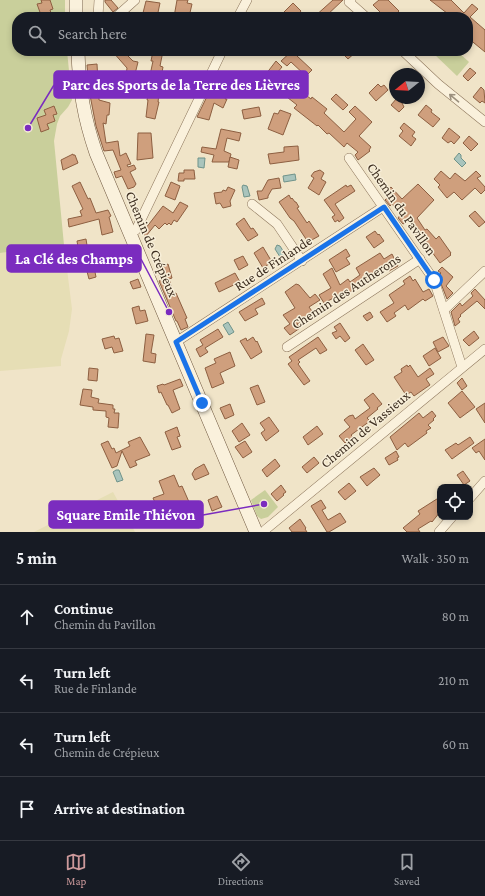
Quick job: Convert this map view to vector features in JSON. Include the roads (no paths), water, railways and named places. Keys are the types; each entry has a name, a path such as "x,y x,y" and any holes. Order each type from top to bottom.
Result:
{"street":[{"path":"76,0 76,12"},
{"path":"98,12 99,0"},
{"path":"122,12 135,0"},
{"path":"240,12 246,0"},
{"path":"350,1 361,12"},
{"name":"Chemin de Crépieux","path":"78,56 82,105 96,153 256,532"},
{"path":"130,232 136,230 220,56"},
{"path":"407,56 438,84 485,122"},
{"name":"Chemin du Pavillon","path":"350,158 434,280 462,367"},
{"path":"252,204 277,224 302,261"},
{"name":"Rue de Finlande","path":"176,342 384,207"},
{"name":"Chemin des Autherons","path":"287,347 420,259"},
{"path":"444,310 485,271"},
{"name":"Chemin de Vassieux","path":"264,532 485,349"},
{"path":"473,495 485,481"},
{"path":"438,532 449,520"}],"water":[{"path":"459,153 461,158 466,163 462,167 454,159"},
{"path":"198,158 205,158 204,168 198,167"},
{"path":"295,174 296,180 284,182 283,176"},
{"path":"243,185 247,186 250,196 244,197"},
{"path":"277,245 280,246 287,257 282,260 275,249"},
{"path":"228,322 234,332 229,335 223,325"},
{"path":"119,470 123,480 117,482 113,472"}],"place":[{"name":"Parc des Sports de la Terre des Lièvres","path":"28,128"},
{"name":"La Clé des Champs","path":"169,312"},
{"name":"Square Emile Thiévon","path":"264,504"}]}
